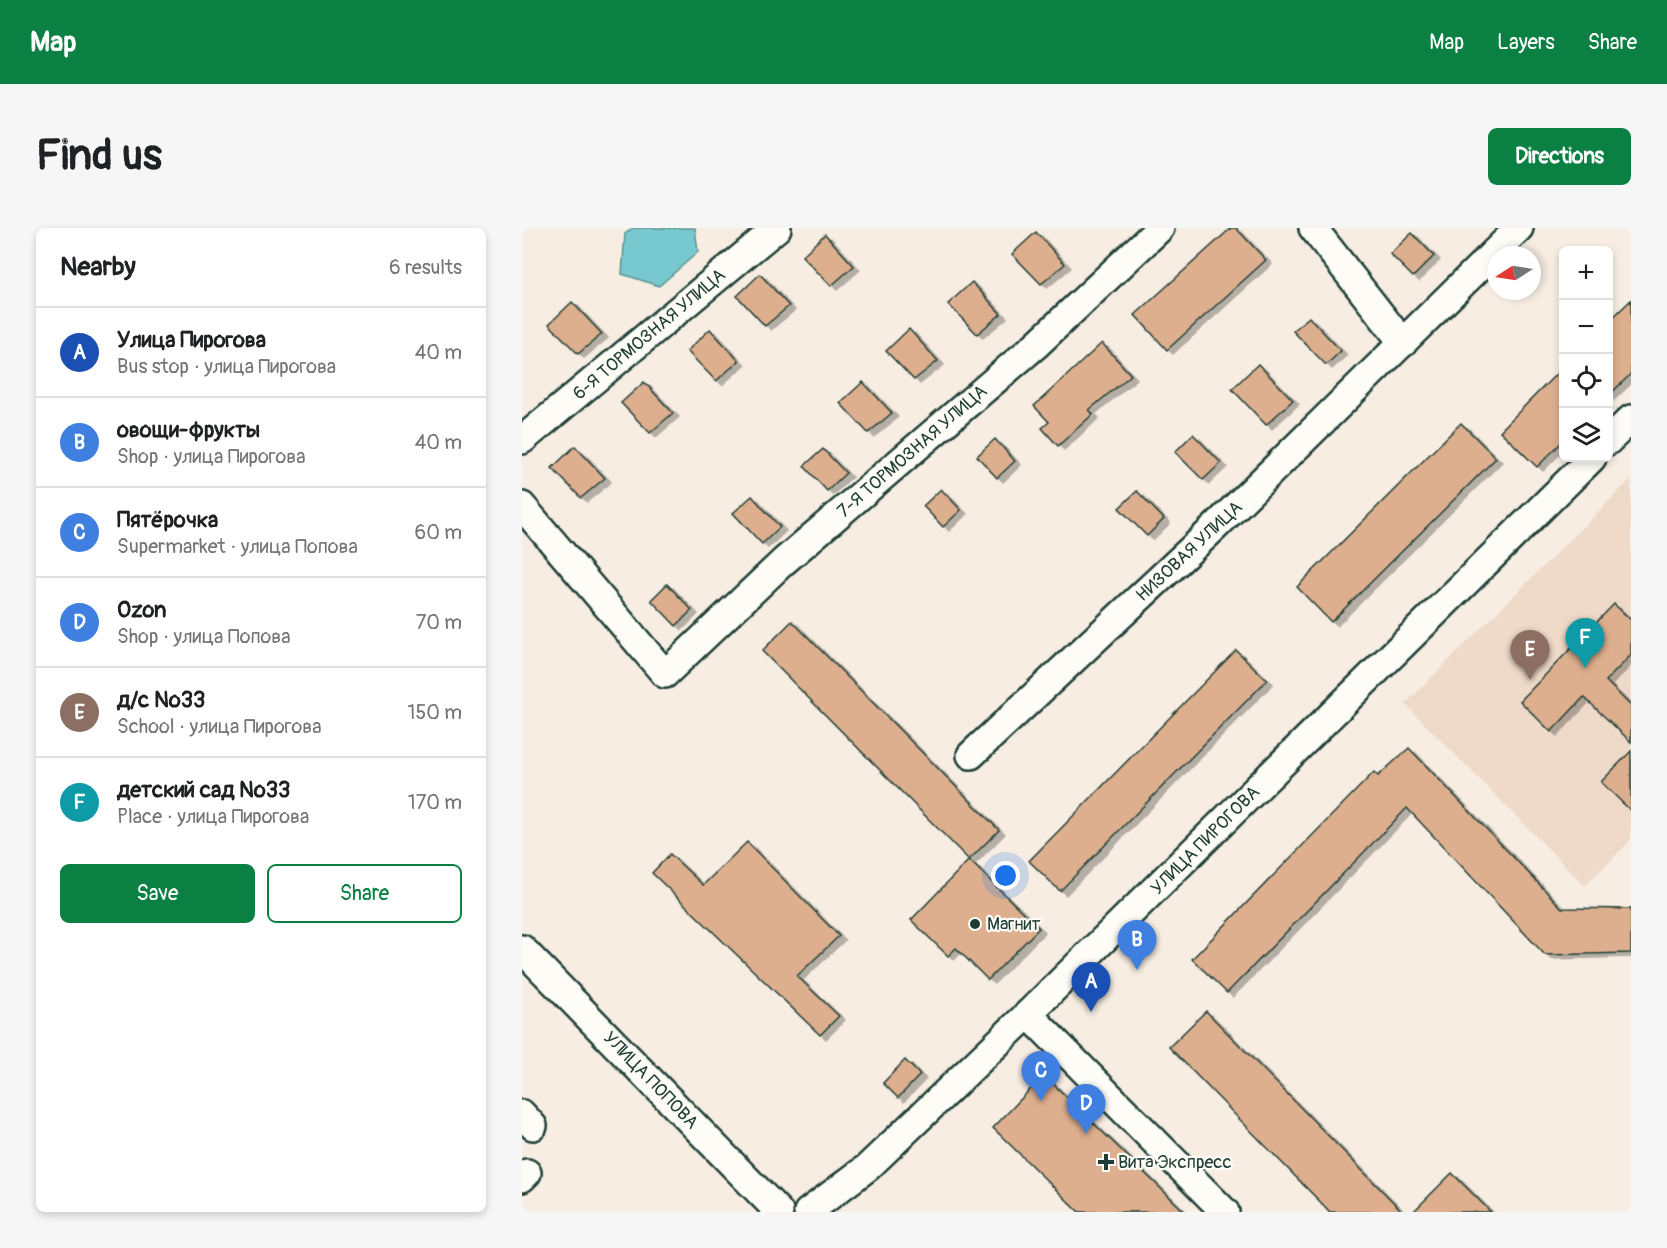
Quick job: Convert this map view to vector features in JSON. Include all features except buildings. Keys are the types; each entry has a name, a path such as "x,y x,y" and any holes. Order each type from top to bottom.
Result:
{"street":[{"name":"6-Я ТОРМОЗНАЯ УЛИЦА","path":"522,440 777,228"},
{"name":"7-Я ТОРМОЗНАЯ УЛИЦА","path":"522,506 664,674 783,562 1037,344 1160,228"},
{"path":"1314,228 1403,343 1519,228"},
{"name":"НИЗОВАЯ УЛИЦА","path":"971,755 1214,528 1403,343"},
{"path":"1613,436 1631,419"},
{"name":"УЛИЦА ПИРОГОВА","path":"808,1212 868,1167 1028,1014 1588,462"},
{"name":"УЛИЦА ПОПОВА","path":"522,949 779,1212"},
{"path":"1028,1014 1225,1212"}],"shaded area":[{"path":"1631,479 1631,840 1585,886 1405,704"}],"water":[{"path":"633,228 695,228 698,252 659,286 622,274 625,234"}],"place":[{"name":"детский сад №33","path":"1585,668"},
{"name":"д/с №33","path":"1530,680"},
{"name":"Магнит","path":"975,924"},
{"name":"овощи-фрукты","path":"1137,970"},
{"name":"Улица Пирогова","path":"1091,1012"},
{"name":"Пятёрочка","path":"1041,1101"},
{"name":"Ozon","path":"1086,1134"},
{"name":"Вита Экспресс","path":"1106,1162"}]}
